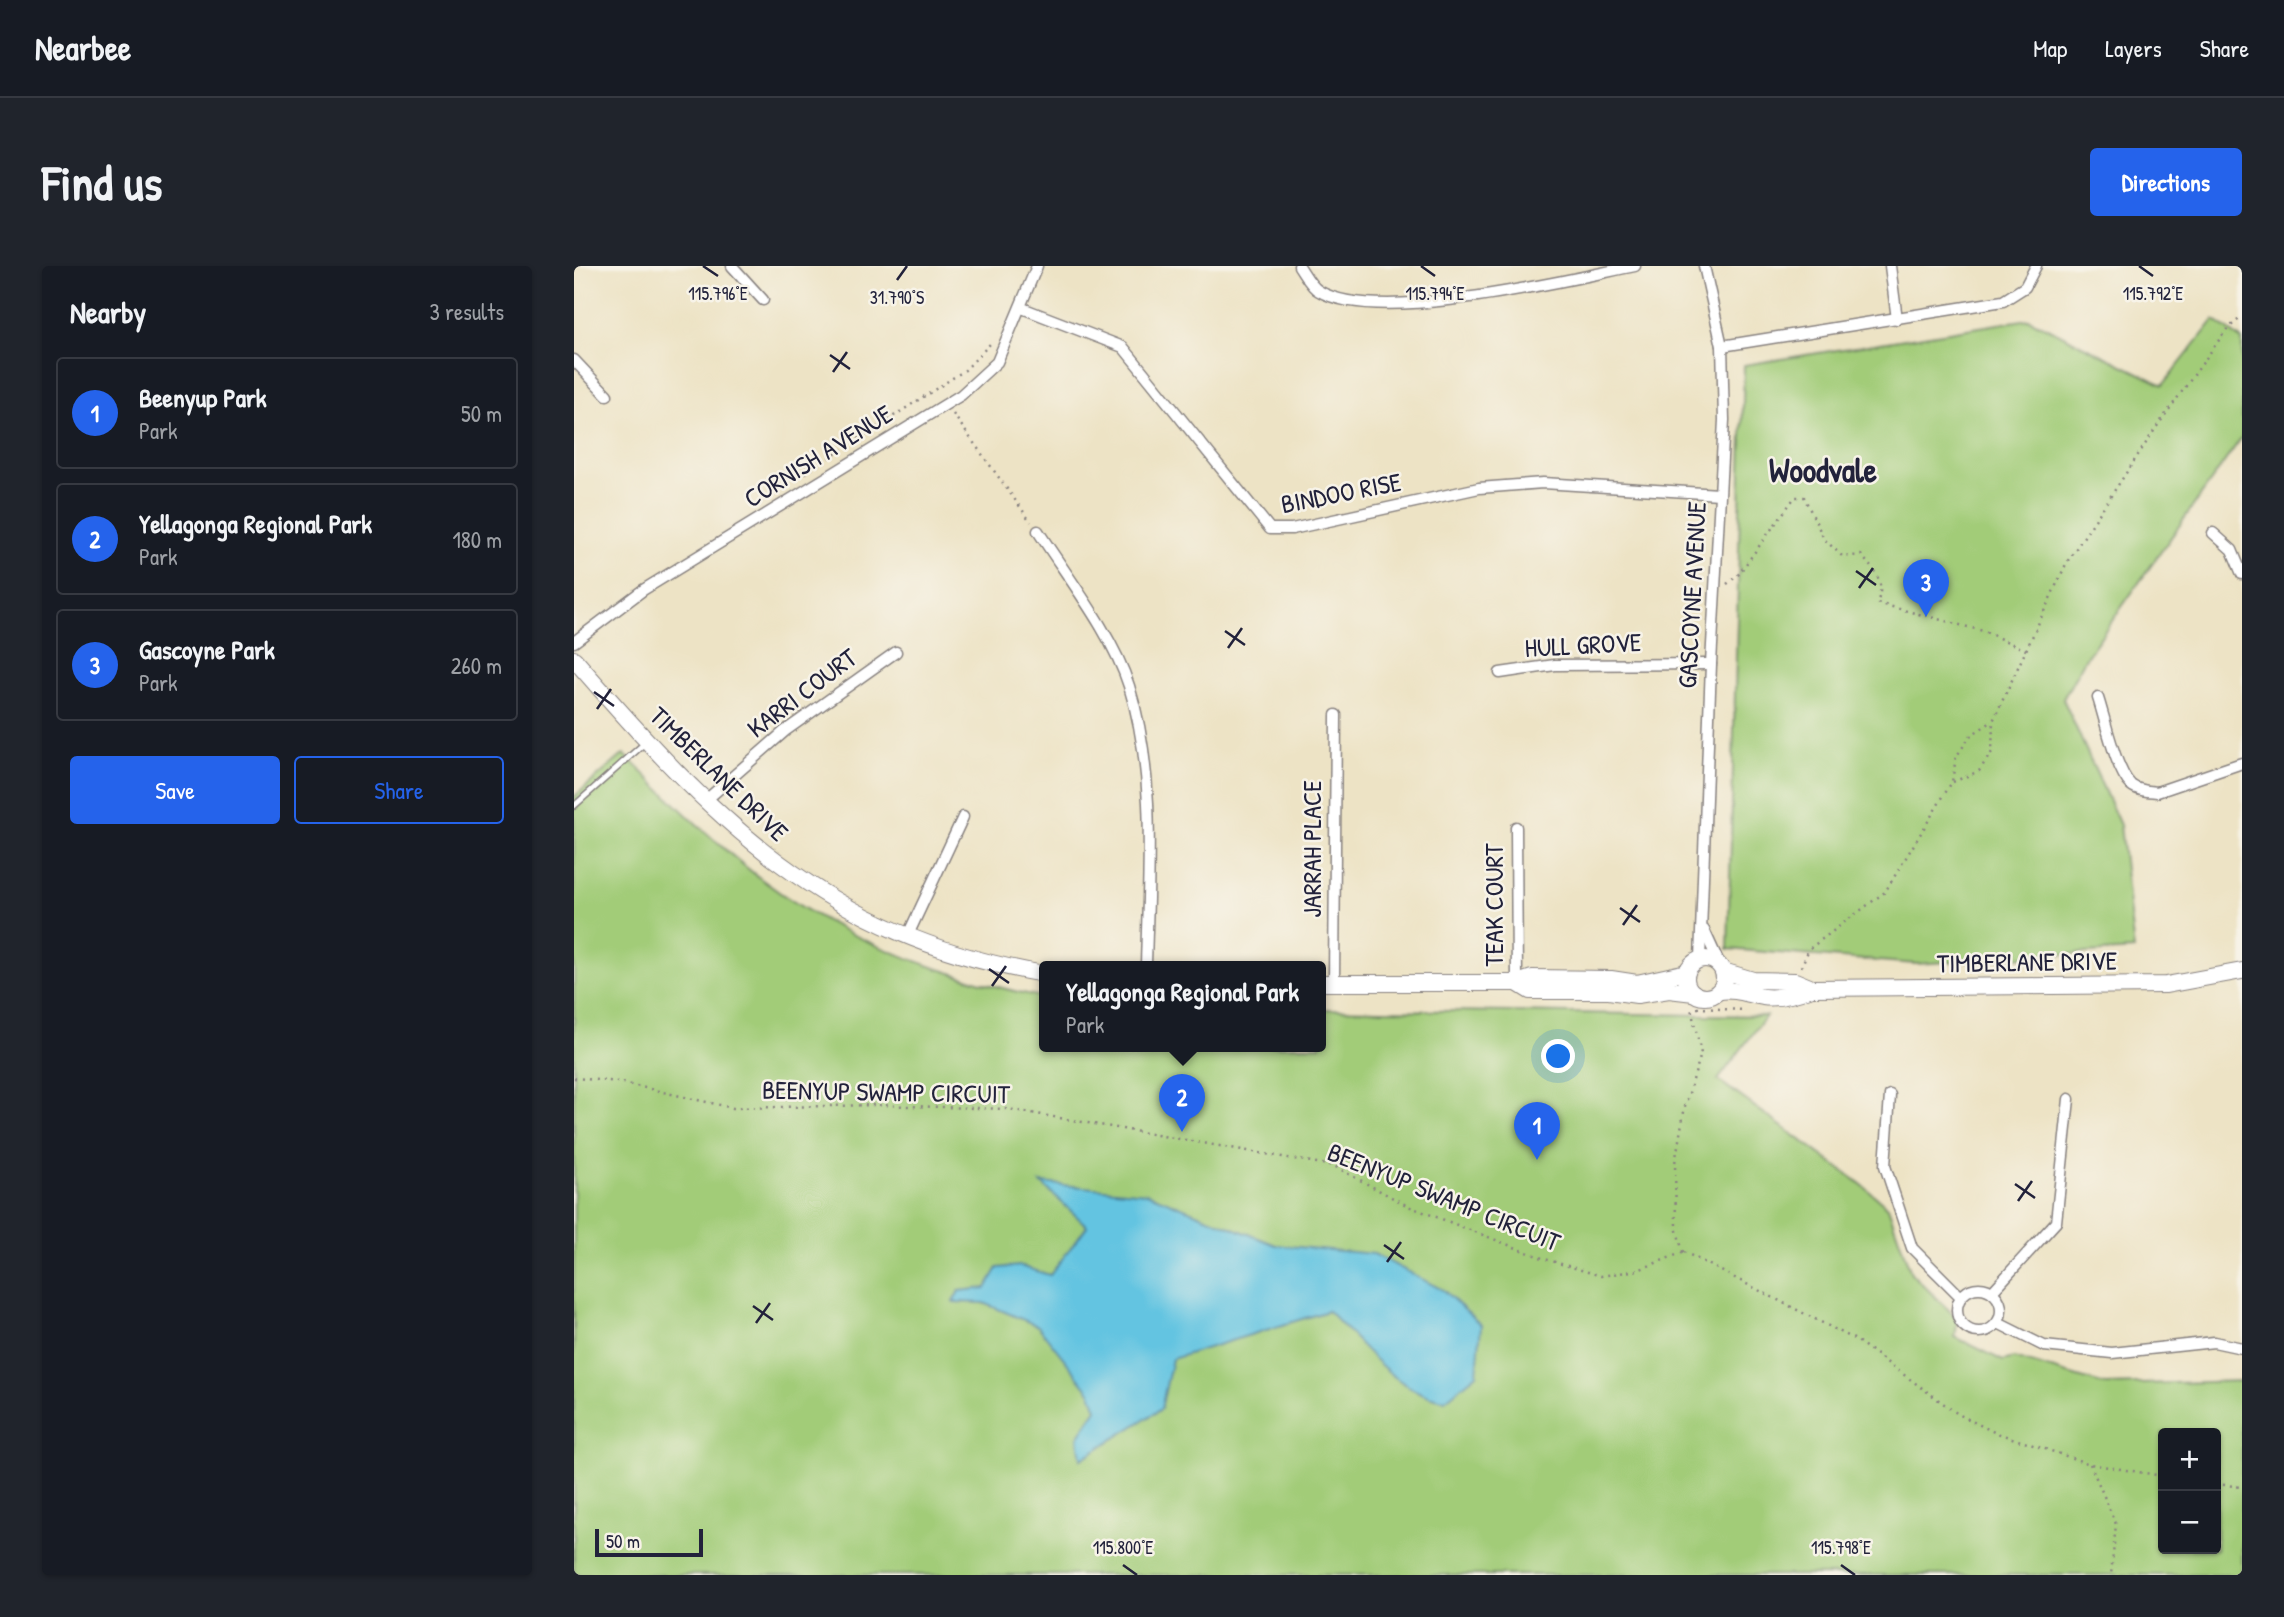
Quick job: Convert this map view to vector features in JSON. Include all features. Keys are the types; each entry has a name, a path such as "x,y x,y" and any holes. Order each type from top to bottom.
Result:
{"street":[{"path":"732,266 764,300"},
{"name":"CORNISH AVENUE","path":"574,642 643,590 946,404 997,362 1022,308 1037,266"},
{"path":"1299,266 1317,291 1359,305 1395,306 1545,284 1635,266"},
{"name":"GASCOYNE AVENUE","path":"1700,959 1711,664 1724,420 1721,346 1704,266"},
{"path":"1890,266 1897,319"},
{"path":"1721,346 2003,301 2025,287 2036,266"},
{"name":"BINDOO RISE","path":"1022,308 1123,347 1270,530 1292,529 1479,488 1543,483 1719,494"},
{"path":"574,360 607,395"},
{"path":"1038,531 1112,648 1129,685 1139,732 1149,807 1146,961"},
{"path":"2213,533 2232,550 2242,574"},
{"name":"KARRI COURT","path":"705,800 785,731 896,652"},
{"name":"TIMBERLANE DRIVE","path":"574,659 646,742 730,825 798,878 907,937 975,960 1039,973"},
{"name":"HULL GROVE","path":"1500,673 1555,665 1711,664"},
{"path":"2098,698 2123,771 2132,785 2144,791 2157,792 2242,763"},
{"name":"JARRAH PLACE","path":"1327,983 1336,715"},
{"path":"907,937 963,817"},
{"name":"TEAK COURT","path":"1516,827 1517,983"},
{"name":"GASCOYNE AVENUE","path":"1703,927 1721,968"},
{"path":"1327,983 1517,983 1532,978 1611,979 1637,983 1687,972 1700,959 1711,959 1721,968 1724,981 1719,991 1710,997 1669,990 1637,995 1609,991 1530,990 1517,983"},
{"name":"TIMBERLANE DRIVE","path":"1721,968 1753,980 1795,981 1812,988 2166,985 2242,971"},
{"path":"1687,972 1687,984 1694,993"},
{"name":"TIMBERLANE DRIVE","path":"1719,991 1734,990 1768,997 1796,995 1812,988"},
{"path":"1890,1095 1885,1166 1912,1248 1961,1297"},
{"path":"1992,1292 2056,1222 2069,1099"},
{"path":"1974,1288 1992,1292 2001,1305 1998,1322 1993,1328 1978,1333 1963,1327 1956,1313 1961,1297 1974,1288"},
{"path":"1998,1322 2044,1346 2112,1353 2214,1342 2242,1348"}],"lane":[{"path":"574,806 646,742"}],"path":[{"path":"1952,782 1979,771 1992,752 1993,721 2067,562 2158,425 2227,329 2242,317"},
{"path":"764,500 965,370 996,337"},
{"path":"946,404 1038,531"},
{"path":"1715,585 1727,584 1738,575 1796,497 1804,497 1824,538 1843,557 1861,555 1881,579 1882,591 1877,603 1983,631 2026,650"},
{"path":"1800,971 1809,949 1885,891 1952,782 1956,757 1971,735 1993,721"},
{"path":"1756,1010 1691,1008 1701,1054 1685,1106 1675,1163 1676,1227 1684,1252 1856,1339 1958,1414 2038,1448 2090,1464 2158,1475"},
{"name":"BEENYUP SWAMP CIRCUIT","path":"574,1077 619,1082 733,1108 876,1105 1008,1109 1334,1166 1408,1206 1545,1259 1601,1276 1638,1270 1684,1252"},
{"path":"2090,1464 2116,1524 2111,1575"},
{"path":"2221,1485 2241,1487"}],"green space":[{"path":"2029,319 2163,385 2214,320 2242,340 2242,437 2085,659 2063,699 2120,825 2134,950 1916,964 1728,949 1744,365"},
{"path":"624,754 725,849 761,879 807,910 883,948 935,968 1039,996 1039,1052 1326,1052 1326,1009 1766,1016 1718,1080 1861,1184 1888,1207 1911,1273 1958,1319 1955,1337 2003,1361 2014,1358 2105,1385 2242,1381 2242,1575 574,1575 574,797"}],"water":[{"path":"1041,1183 1147,1193 1276,1245 1374,1254 1443,1290 1481,1325 1477,1374 1445,1400 1427,1395 1395,1377 1328,1311 1172,1359 1161,1409 1081,1459 1078,1437 1097,1409 1091,1393 1038,1326 984,1303 953,1302 959,1291 986,1288 998,1268 1020,1266 1050,1275 1087,1226"}],"place":[{"name":"Gascoyne Park","path":"1926,617"},
{"name":"Yellagonga Regional Park","path":"1182,1132"},
{"name":"Beenyup Park","path":"1537,1160"}],"district":[{"name":"Woodvale","path":"1823,470"}]}
